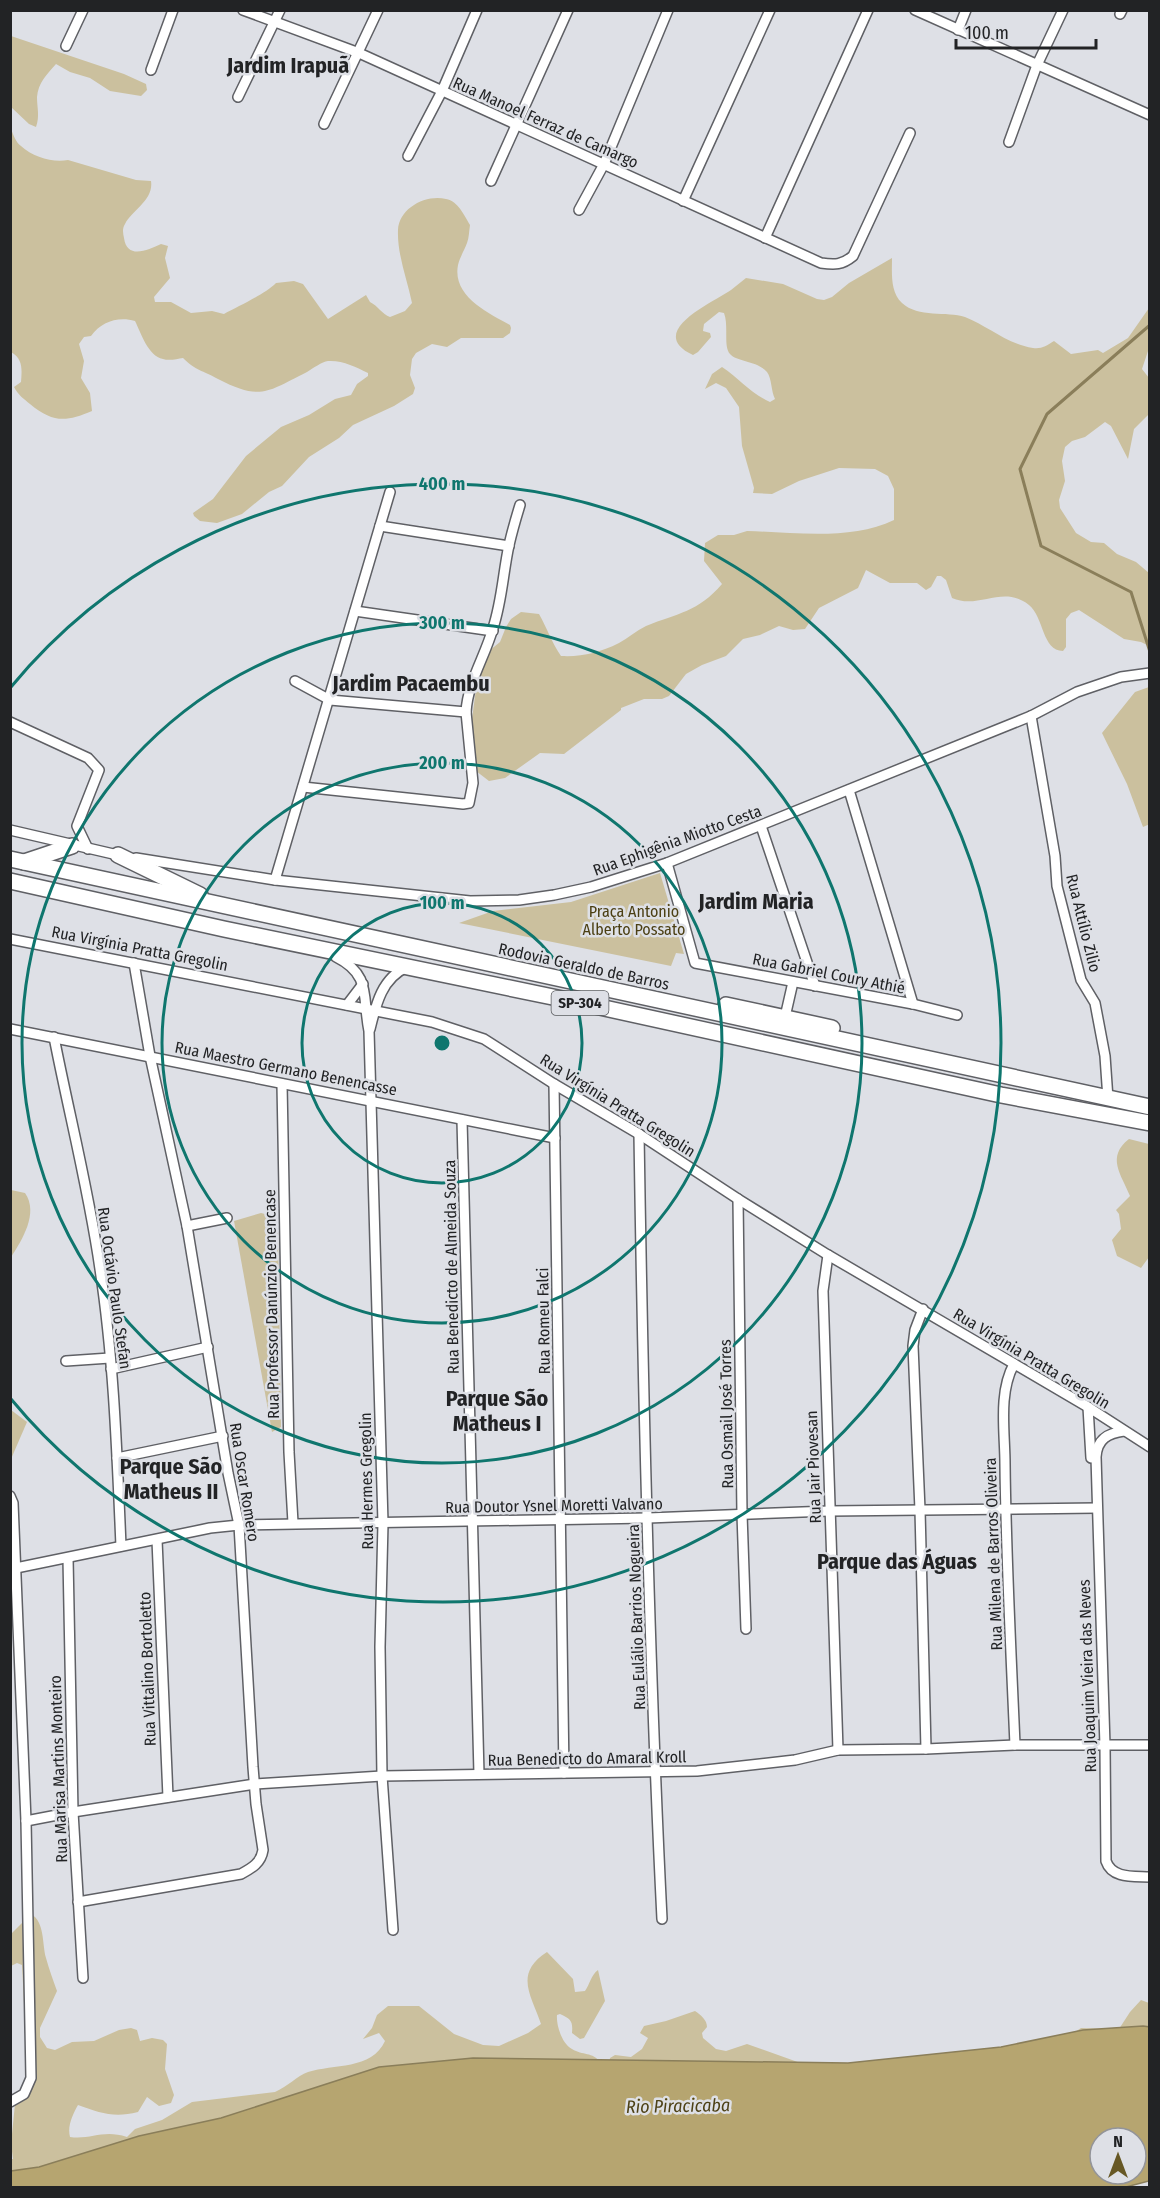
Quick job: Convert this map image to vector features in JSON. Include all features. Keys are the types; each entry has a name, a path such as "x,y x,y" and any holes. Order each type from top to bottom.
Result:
{"highway":[{"path":"17,861 72,846"},
{"path":"118,855 224,907"},
{"name":"Rodovia Geraldo de Barros","path":"17,861 1149,1107"},
{"name":"SP-304","path":"10,880 224,929 314,946 1001,1095 1149,1123"},
{"path":"650,999 693,998 785,1017 871,1037 929,1059"}],"street":[{"path":"66,46 83,10"},
{"path":"151,69 173,10"},
{"name":"Rua Manoel Ferraz de Camargo","path":"243,10 359,53 821,263 834,265 844,263 853,256 910,133"},
{"path":"238,97 280,10"},
{"path":"324,124 378,10"},
{"path":"408,156 442,91 477,10"},
{"path":"491,181 568,10"},
{"path":"579,210 603,164 668,10"},
{"path":"683,201 770,10"},
{"path":"765,238 868,10"},
{"path":"915,10 1149,115"},
{"path":"958,30 966,10"},
{"path":"1009,142 1037,65 1063,10"},
{"path":"275,880 390,492"},
{"path":"303,787 463,804 469,802 473,794 473,783 466,712 469,689 493,631 501,600 509,546 520,505"},
{"path":"380,526 509,546"},
{"path":"355,611 493,631"},
{"name":"Rua Ephigênia Miotto Cesta","path":"10,830 118,855 275,880 470,901 503,901 554,895 591,887 667,863 1031,716 1077,692 1121,677 1148,673"},
{"path":"295,681 330,700 466,712"},
{"name":"Rua Attílio Zilio","path":"1031,716 1055,856 1057,886 1081,980 1095,1003 1105,1056 1108,1098"},
{"path":"10,722 88,758 99,770 77,826 88,849"},
{"path":"849,790 913,1004"},
{"path":"761,826 815,986"},
{"name":"Rua Gabriel Coury Athié","path":"667,863 695,963 913,1004 957,1015"},
{"name":"Rua Virgínia Pratta Gregolin","path":"10,939 376,1010 432,1022 484,1039 639,1134 828,1255 1088,1407 1149,1447"},
{"path":"314,946 357,970 363,984 347,1005"},
{"name":"Rua Oscar Romero","path":"78,1902 222,1878 250,1869 258,1862 263,1850 255,1784 239,1525 187,1226 150,1056 134,963"},
{"name":"Rua Hermes Gregolin","path":"369,1031 385,984 394,974 408,967"},
{"path":"785,1017 792,982"},
{"name":"Rua Hermes Gregolin","path":"363,984 369,1031 372,1100 383,1524 380,1647 382,1776 393,1930"},
{"name":"Rua Maestro Germano Benencasse","path":"10,1029 555,1138"},
{"name":"Rua Octávio Paulo Stefan","path":"54,1037 100,1268 111,1369 121,1546"},
{"name":"Rua Professor Danúnzio Benencase","path":"282,1084 289,1452 293,1524"},
{"name":"Rua Romeu Falci","path":"554,1084 564,1773"},
{"name":"Rua Benedicto de Almeida Souza","path":"462,1120 479,1774"},
{"name":"Rua Eulálio Barrios Nogueira","path":"639,1134 655,1770 662,1919"},
{"name":"Rua Osmail José Torres","path":"738,1199 742,1514 746,1629"},
{"path":"187,1226 226,1218"},
{"name":"Rua Jair Piovesan","path":"828,1255 823,1291 838,1750"},
{"path":"923,1309 915,1330 913,1346 926,1749"},
{"path":"111,1369 208,1347"},
{"path":"66,1361 110,1358"},
{"name":"Rua Milena de Barros Oliveira","path":"1014,1364 1005,1385 1005,1508 1015,1745"},
{"name":"Rua Joaquim Vieira das Neves","path":"1088,1407 1091,1461 1096,1476"},
{"name":"Rua Joaquim Vieira das Neves","path":"1124,1431 1113,1432 1101,1439 1096,1452 1106,1861 1114,1873 1149,1876"},
{"path":"117,1458 223,1436"},
{"path":"10,1497 13,1503 26,1821 31,2078 24,2094 10,2102"},
{"name":"Rua Doutor Ysnel Moretti Valvano","path":"16,1568 210,1528 239,1525 648,1518 829,1511 1097,1508"},
{"name":"Rua Vittalino Bortoletto","path":"157,1540 168,1797"},
{"name":"Rua Marisa Martins Monteiro","path":"68,1558 73,1812 83,1978"},
{"name":"Rua Benedicto do Amaral Kroll","path":"26,1821 255,1784 382,1776 696,1771 795,1760 838,1750 1015,1745 1149,1745"}],"green space":[{"path":"11,36 124,74 146,84 147,90 141,96 110,91 90,78 70,72 56,64 39,87 36,127 29,124 11,107"},
{"path":"11,129 19,145 37,156 56,161 68,160 136,180 151,181 149,194 128,219 123,231 126,245 134,251 144,251 161,244 168,246 165,258 170,278 154,297 155,302 171,302 191,313 212,311 224,314 259,296 276,283 294,281 303,284 328,319 366,295 370,302 390,317 405,311 412,303 399,248 400,222 408,209 415,204 438,198 454,202 470,225 468,241 458,265 460,286 473,302 510,325 510,333 503,338 461,338 447,347 432,344 416,353 412,359 410,375 415,388 413,394 394,406 353,425 339,438 309,457 282,486 269,492 242,514 217,523 200,521 193,513 213,499 246,456 281,427 309,415 335,399 351,395 357,384 368,376 368,373 344,363 328,361 273,389 255,392 244,390 199,370 183,358 168,360 158,357 146,343 135,321 122,319 110,321 91,336 84,337 79,344 84,361 81,378 90,393 92,411 60,419 38,410 21,397 14,387 21,382 22,373 20,361 11,352"},
{"path":"892,258 892,282 895,293 898,299 909,308 916,311 965,317 1006,339 1033,348 1044,347 1054,341 1071,354 1098,350 1103,353 1128,338 1149,308 1149,348 1142,369 1149,378 1149,414 1134,429 1128,459 1111,426 1105,422 1085,437 1072,441 1065,447 1062,461 1065,481 1059,500 1060,508 1076,533 1091,542 1104,543 1117,554 1136,562 1149,573 1149,646 1124,639 1079,610 1071,613 1066,619 1066,647 1063,651 1056,650 1047,640 1034,610 1019,599 1000,597 962,601 952,598 946,580 941,576 937,576 931,587 926,590 917,583 890,583 866,570 858,588 819,608 805,629 793,630 779,626 760,635 743,639 726,656 686,674 669,696 662,699 644,699 621,708 564,754 540,753 505,778 489,781 476,771 471,741 476,689 483,680 479,670 489,651 500,642 511,619 521,612 539,614 561,656 590,654 619,643 646,626 687,611 713,593 722,584 704,561 705,543 718,535 734,535 747,531 841,533 877,527 894,520 894,489 888,476 875,469 839,468 799,481 772,494 753,493 754,488 742,446 739,407 726,388 716,383 705,389 712,374 722,367 770,402 775,399 769,375 763,368 737,359 730,354 727,346 724,313 719,312 704,324 703,331 710,333 711,337 693,355 680,346 676,337 679,327 687,318 746,278 783,284 824,300"},
{"path":"1149,687 1150,824 1143,827 1127,784 1102,733 1135,692"},
{"name":"Praça Antonio Alberto Possato","path":"660,873 684,954 676,953 671,966 459,923 493,911 571,902"},
{"path":"1129,1139 1149,1144 1149,1257 1141,1268 1117,1256 1112,1240 1121,1229 1119,1214 1116,1210 1130,1196 1120,1173 1117,1159 1118,1152"},
{"path":"11,1190 25,1193 29,1201 30,1218 20,1243 11,1257"},
{"path":"261,1213 269,1215 278,1230 281,1427 272,1432 234,1221"},
{"path":"11,1410 27,1422 11,1459"},
{"path":"31,1914 39,1922 46,1958 57,1991 40,2028 40,2037 47,2048 55,2050 72,2042 94,2041 119,2030 131,2028 137,2030 140,2041 152,2038 163,2040 167,2044 165,2069 174,2095 171,2103 159,2106 147,2097 138,2112 122,2115 100,2112 78,2105 70,2124 70,2137 111,2134 127,2137 135,2129 162,2120 192,2102 275,2092 308,2072 362,2061 371,2057 385,2041 379,2033 363,2039 372,2028 377,2015 388,2006 419,2006 454,2034 483,2045 499,2046 528,2033 541,2024 530,1995 528,1977 530,1969 547,1952 573,1979 575,1992 585,1991 598,1970 605,2001 584,2038 580,2039 572,2033 572,2023 567,2017 560,2014 557,2015 557,2019 560,2034 568,2047 591,2055 601,2063 11,2187 10,2159 13,2159 11,2144 15,2104 21,2095 30,2049 25,2022 22,1965 17,1963 11,1966 11,1934"},
{"path":"1141,2000 1149,2003 1149,2053 1075,2032 1081,2028 1119,2029"},
{"path":"695,2011 707,2024 702,2033 703,2038 716,2049 726,2051 747,2044 806,2065 608,2068 610,2058 615,2055 631,2057 642,2049 648,2038 640,2033 644,2026"}],"water":[{"name":"Rio Piracicaba","path":"1150,2027 1149,2181 1148,2126 1088,2126 1088,2186 1130,2186 11,2187 11,2171 39,2167 139,2136 221,2118 379,2067 473,2058 848,2063 1001,2047 1083,2030"}],"waterway":[{"path":"1150,325 1047,414 1020,469 1041,546 1131,592 1150,652"}],"district":[{"name":"Jardim Irapuã","path":"288,65"},
{"name":"Jardim Pacaembu","path":"411,683"},
{"name":"Jardim Maria","path":"756,901"},
{"name":"Parque São Matheus I","path":"497,1410"},
{"name":"Parque São Matheus II","path":"171,1478"},
{"name":"Parque das Águas","path":"897,1561"}]}
